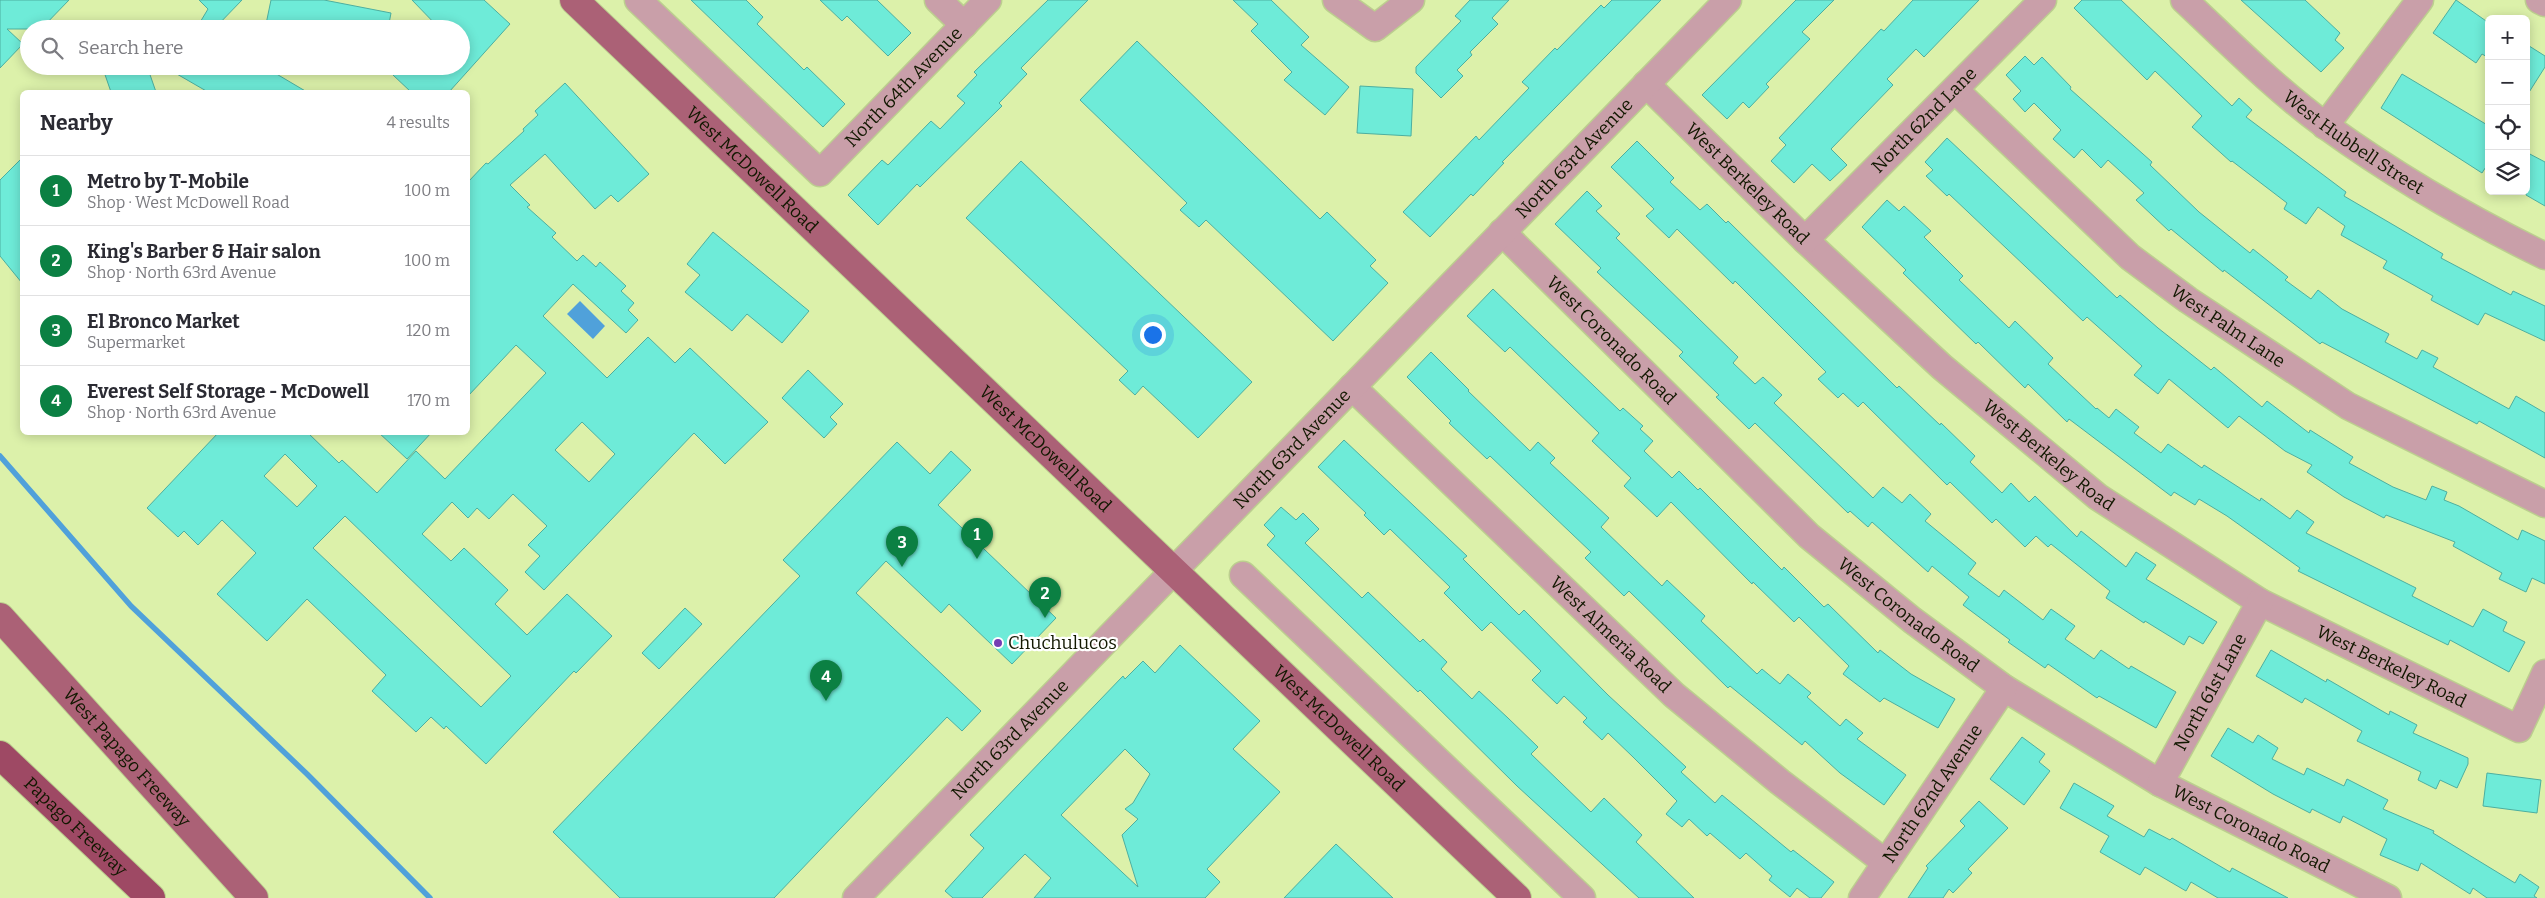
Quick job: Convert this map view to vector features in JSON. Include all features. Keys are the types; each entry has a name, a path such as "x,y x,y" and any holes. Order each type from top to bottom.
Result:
{"highway":[{"name":"Papago Freeway","path":"0,756 151,898"}],"main road":[{"name":"West McDowell Road","path":"574,0 1516,898"},
{"name":"West Papago Freeway","path":"0,617 254,898"}],"street":[{"name":"North 64th Avenue","path":"638,0 820,173 988,0"},
{"path":"938,0 964,25"},
{"path":"1336,0 1375,28 1411,0"},
{"name":"North 63rd Avenue","path":"856,898 1728,0"},
{"name":"North 62nd Lane","path":"1804,240 2043,0"},
{"name":"West Hubbell Street","path":"2184,0 2261,73 2325,126 2415,187 2545,256"},
{"path":"2325,126 2420,0"},
{"path":"2539,0 2545,4"},
{"name":"West Berkeley Road","path":"1646,84 1804,240 1942,367 2090,491 2260,602 2519,729 2545,673"},
{"name":"West Palm Lane","path":"1955,90 2130,257 2188,300 2348,406 2545,504"},
{"name":"West Coronado Road","path":"1502,232 1809,536 1912,620 2004,688 2160,783 2388,898"},
{"name":"West Almeria Road","path":"1352,387 1674,695 1780,782 1886,863"},
{"path":"1243,575 1582,898"},
{"name":"North 61st Lane","path":"2160,783 2260,602"},
{"name":"North 62nd Avenue","path":"1862,898 2004,688"}],"water":[{"path":"580,301 605,326 593,339 567,314"}],"building":[{"path":"0,0 69,0 50,20 20,20 20,29 7,29 20,41 20,47 0,68"},
{"path":"199,0 242,0 223,20 201,20 208,9"},
{"path":"271,0 324,0 391,13 390,20 267,20"},
{"path":"412,0 484,0 510,24 470,69 470,20 431,20"},
{"path":"691,0 746,0 763,17 757,24 804,70 807,67 845,104 823,127"},
{"path":"820,0 877,0 911,33 888,56 847,16 842,21"},
{"path":"1048,0 1088,0 1021,68 1027,74 999,103 1002,106 920,187 917,184 878,225 848,195 882,160 888,165 931,121 940,129 965,103 957,96 977,75 974,72"},
{"path":"1233,0 1271,0 1309,37 1301,45 1349,87 1325,115 1284,80 1292,72 1251,31 1258,24"},
{"path":"1470,0 1509,0 1492,18 1498,24 1470,52 1472,55 1457,70 1463,76 1441,98 1416,73 1416,67 1461,21 1455,16"},
{"path":"1612,0 1661,0 1502,162 1504,163 1473,196 1471,194 1430,237 1403,212 1476,136 1479,140 1529,88 1522,82 1555,48 1557,50 1601,5 1604,8"},
{"path":"1796,0 1834,0 1802,32 1810,39 1766,84 1769,87 1749,108 1743,102 1727,119 1702,95"},
{"path":"1913,0 1979,0 1924,57 1916,49 1887,79 1893,85 1831,149 1847,165 1830,181 1812,164 1794,183 1771,161 1786,145 1779,138 1881,29 1884,31"},
{"path":"2082,0 2121,0 2232,106 2239,98 2252,110 2246,117 2346,192 2344,196 2443,254 2441,258 2511,295 2513,291 2545,306 2545,341 2485,313 2478,325 2431,300 2433,296 2383,268 2387,261 2341,235 2345,226 2318,207 2306,224 2284,209 2287,203 2231,162 2192,127 2202,116 2155,71 2147,80 2074,8"},
{"path":"2241,0 2305,0 2340,33 2335,40 2344,48 2321,72"},
{"path":"2456,0 2485,20 2485,56 2482,54 2476,63 2433,33"},
{"path":"1137,41 1320,219 1327,212 1376,260 1370,266 1388,283 1333,341 1206,220 1199,227 1180,210 1187,203 1080,100"},
{"path":"2530,47 2545,56 2545,67 2530,91"},
{"path":"2025,56 2034,65 2042,57 2071,87 2070,89 2152,162 2150,165 2199,212 2250,253 2253,249 2288,277 2285,280 2311,299 2318,290 2342,309 2389,334 2385,342 2417,359 2422,350 2438,358 2433,367 2509,409 2516,396 2545,413 2545,458 2479,421 2477,424 2322,342 2320,344 2224,270 2223,272 2171,229 2169,231 2136,200 2144,193 2108,160 2101,168 2082,149 2074,158 2053,139 2061,130 2034,103 2025,112 2013,99 2021,91 2006,75"},
{"path":"2402,74 2485,124 2485,168 2482,173 2381,108"},
{"path":"105,75 150,75 155,90 110,90"},
{"path":"179,75 278,75 304,90 205,90"},
{"path":"393,75 464,75 451,90 409,90"},
{"path":"565,83 649,174 618,202 611,195 595,209 545,154 510,185 530,205 527,207 556,233 552,237 577,261 583,255 596,267 600,262 626,286 621,291 634,303 628,310 638,320 626,333 573,284 543,316 607,378 648,337 675,363 690,348 768,422 725,464 694,433 544,590 525,572 540,556 528,545 547,526 513,494 489,519 477,508 468,518 452,502 422,534 451,561 464,548 508,590 495,604 527,635 567,594 612,636 576,673 574,671 486,764 446,726 444,729 431,717 416,732 372,691 386,675 307,599 267,641 217,594 256,553 222,520 198,545 184,531 178,537 147,508 216,435 310,435 339,463 342,460 377,493 416,451 445,479 546,373 516,345 470,394 470,180 486,163 488,164 524,131 523,129 538,115 535,111","holes":["582,422 615,454 589,482 555,450","285,454 317,486 297,507 264,476","345,516 511,676 481,707 313,548"]},
{"path":"1360,86 1413,89 1411,136 1357,133"},
{"path":"1947,138 2117,298 2120,295 2211,370 2214,367 2262,407 2267,401 2309,433 2310,430 2353,457 2349,463 2393,487 2426,500 2432,486 2447,492 2444,500 2459,506 2518,540 2522,530 2545,541 2545,584 2532,578 2526,592 2499,579 2502,573 2453,546 2455,542 2386,515 2384,518 2344,497 2307,472 2312,465 2285,451 2239,416 2228,428 2169,379 2158,394 2134,375 2142,366 2087,317 2083,321 1949,194 1947,196 1926,176 1933,170 1925,162"},
{"path":"1637,141 1674,178 1670,182 1700,210 1707,204 1726,223 1728,221 1897,388 1899,386 1940,425 1941,423 1975,456 1970,462 2002,493 2011,483 2029,502 2035,496 2077,537 2081,531 2126,567 2136,552 2156,565 2146,579 2217,622 2203,644 2189,636 2184,645 2145,621 2144,623 2106,598 2110,591 2051,544 2048,547 2036,536 2025,547 1996,519 1992,523 1950,482 1947,485 1863,402 1858,407 1843,393 1838,398 1818,379 1826,372 1735,281 1733,284 1677,229 1669,238 1646,216 1654,209 1611,167"},
{"path":"2530,154 2545,162 2545,206 2526,195 2530,195"},
{"path":"20,160 20,281 0,256 0,180"},
{"path":"1021,161 1252,382 1198,438 1143,386 1135,395 1119,380 1128,371 966,218"},
{"path":"1587,191 1602,206 1596,211 1620,234 1616,238 1738,357 1733,363 1755,384 1763,377 1782,395 1774,403 1873,498 1883,487 1902,503 1910,494 1931,514 1925,521 1976,563 1968,574 1999,597 2004,590 2043,620 2051,609 2075,626 2065,639 2094,659 2101,650 2129,669 2131,666 2176,692 2156,728 2099,696 2097,698 2048,664 2045,668 2008,642 2010,640 1963,605 1969,597 1932,566 1928,572 1872,522 1868,527 1850,511 1848,513 1755,423 1749,429 1716,397 1719,395 1679,356 1683,352 1597,272 1601,268 1555,224"},
{"path":"1887,200 1899,211 1904,206 1931,231 1924,237 1963,276 1959,280 2009,328 2015,321 2053,358 2048,364 2096,409 2109,418 2116,409 2139,427 2134,433 2161,453 2168,444 2202,468 2204,465 2260,501 2261,498 2290,519 2297,510 2314,522 2306,533 2416,588 2412,596 2473,627 2483,609 2507,622 2503,631 2525,642 2509,672 2450,640 2448,645 2298,571 2300,568 2227,516 2199,499 2195,505 2174,492 2171,496 2069,419 2067,422 2028,384 2025,388 1978,342 1976,344 1903,273 1906,270 1862,227"},
{"path":"713,232 809,311 782,343 747,314 732,331 685,292 700,275 687,264"},
{"path":"1493,289 1620,411 1623,408 1643,426 1640,429 1653,441 1644,451 1672,478 1679,471 1698,490 1700,488 1782,570 1784,567 1824,607 1828,604 1878,653 1880,650 1911,674 1955,699 1938,728 1884,698 1880,702 1843,674 1849,666 1799,617 1794,622 1753,582 1752,584 1671,502 1657,517 1624,486 1631,478 1592,441 1599,433 1510,347 1505,352 1467,316"},
{"path":"1431,352 1530,451 1538,442 1555,458 1550,463 1609,518 1601,527 1662,586 1667,580 1705,616 1701,621 1757,674 1762,669 1780,684 1788,674 1811,693 1807,697 1840,726 1846,719 1863,733 1857,739 1906,775 1884,805 1840,773 1805,741 1802,745 1730,686 1728,688 1629,591 1624,596 1585,558 1591,552 1490,456 1487,459 1449,423 1451,421 1407,377"},
{"path":"808,370 843,404 830,417 837,424 824,438 782,398"},
{"path":"381,435 429,435 407,459"},
{"path":"1344,440 1467,556 1463,559 1519,615 1524,610 1608,695 1686,767 1681,772 1715,803 1722,795 1791,852 1793,850 1834,882 1821,898 1810,898 1797,888 1790,897 1769,880 1772,876 1746,853 1740,859 1710,833 1707,836 1689,819 1682,827 1666,814 1677,801 1633,757 1608,733 1602,740 1583,722 1587,718 1564,696 1557,704 1532,680 1541,671 1491,622 1482,631 1444,593 1450,587 1390,529 1384,535 1364,515 1366,513 1318,467"},
{"path":"897,442 930,474 951,451 971,470 938,505 1056,618 1012,664 949,604 941,613 886,561 856,593 981,711 962,731 947,717 774,898 620,898 553,832 800,576 783,560"},
{"path":"1281,507 1296,520 1303,513 1319,529 1305,543 1362,598 1368,592 1420,642 1423,639 1447,662 1441,669 1472,699 1479,691 1508,718 1538,747 1531,754 1591,812 1604,798 1642,835 1636,842 1694,898 1639,898 1517,786 1420,690 1418,692 1267,545 1275,536 1264,525"},
{"path":"685,608 702,624 659,669 642,653"},
{"path":"1180,645 1260,721 1233,749 1280,792 1207,869 1220,882 1205,898 1034,898 1051,878 1025,854 982,898 953,898 945,891 984,848 970,835 1123,676 1125,679 1143,661 1155,673","holes":["1125,749 1150,774 1133,803 1125,809 1138,819 1122,835 1138,887 1061,815"]},
{"path":"2271,650 2326,682 2327,679 2389,715 2390,711 2417,725 2413,733 2468,758 2468,764 2457,788 2440,780 2436,789 2418,780 2421,772 2357,741 2362,731 2305,698 2302,703 2256,676"},
{"path":"2228,728 2253,743 2258,735 2278,748 2272,759 2304,775 2307,768 2344,786 2347,779 2388,800 2383,809 2434,831 2433,833 2515,883 2520,874 2539,887 2534,896 2537,898 2487,898 2473,888 2470,894 2421,863 2418,871 2380,855 2387,839 2343,816 2340,823 2312,809 2310,813 2273,794 2211,756"},
{"path":"2022,737 2045,754 2039,762 2050,771 2024,805 1990,779"},
{"path":"2487,773 2541,780 2537,813 2483,806"},
{"path":"2074,783 2114,806 2107,816 2144,837 2149,829 2170,840 2172,838 2230,872 2232,868 2288,898 2218,898 2191,882 2186,891 2145,867 2140,875 2100,852 2109,836 2060,808"},
{"path":"1979,801 2008,828 1968,869 1972,873 1953,893 1949,889 1943,898 1908,898 1928,868 1926,866 1965,826 1960,821"},
{"path":"1336,844 1393,898 1284,898"}],"waterway":[{"path":"0,456 131,606 307,774 430,898"}],"place":[{"name":"Metro by T-Mobile","path":"977,559"},
{"name":"El Bronco Market","path":"902,567"},
{"name":"King's Barber & Hair salon","path":"1045,618"},
{"name":"Chuchulucos","path":"998,643"},
{"name":"Everest Self Storage - McDowell","path":"826,701"}]}
